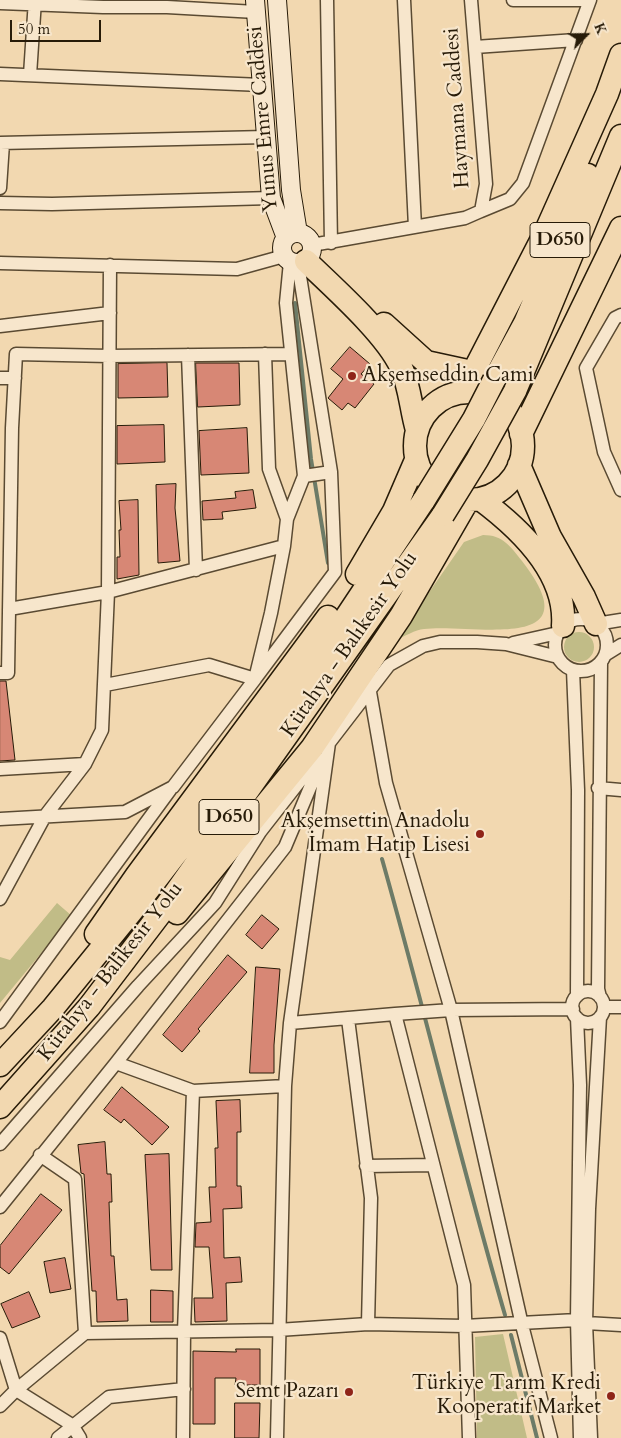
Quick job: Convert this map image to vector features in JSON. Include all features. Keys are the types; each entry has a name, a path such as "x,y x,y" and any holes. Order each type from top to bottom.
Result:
{"highway":[{"path":"463,392 545,233 607,94 621,55"},
{"name":"Kütahya - Balıkesir Yolu","path":"0,1065 53,1008 131,912 269,733 424,500 474,420 525,323 621,98"},
{"name":"Kütahya - Balıkesir Yolu","path":"0,1107 89,1007 166,906 443,515 477,460 515,391 621,136"},
{"path":"521,434 621,228"},
{"path":"305,255 337,272 396,337 426,362 472,372"},
{"path":"305,255 347,301 402,367 417,430"},
{"path":"463,392 478,392 493,398 511,413 521,434 522,450 519,465 513,477 504,487 474,499 454,498 441,492 422,473 416,460 414,445 417,430 423,416 434,404 447,396 463,392"},
{"path":"53,1008 103,924 131,883 317,633 365,563 394,511 416,460"},
{"path":"519,465 550,537 584,597 596,624"},
{"path":"474,499 500,514 520,534 548,569 559,592 561,629"},
{"path":"89,1007 182,907 312,748 400,616 474,499"}],"street":[{"name":"Yunus Emre Caddesi","path":"277,0 291,190 292,235"},
{"path":"255,679 272,614 287,519 304,476 286,303 305,255 327,0"},
{"path":"404,0 415,227"},
{"name":"Haymana Caddesi","path":"0,263 238,268 305,255 415,227 465,218 481,211 486,184 471,0"},
{"path":"481,211 510,199 523,183 590,0 512,0"},
{"path":"30,75 35,2"},
{"path":"0,3 167,3 256,6 270,198 292,235"},
{"path":"475,47 576,40"},
{"path":"0,74 262,85"},
{"path":"0,188 2,143 266,137"},
{"path":"0,203 52,204 270,198"},
{"path":"0,1022 173,787 336,572 331,472 305,255 305,235 292,235 282,243 305,255"},
{"path":"0,899 45,816 85,764 102,730 105,685 104,649 108,592 110,266"},
{"path":"0,326 110,313"},
{"path":"621,315 615,318 586,368 604,452 621,490"},
{"path":"0,673 8,673 9,609 6,450 16,354 109,356 291,354"},
{"path":"265,354 269,469 287,519"},
{"path":"188,355 196,570"},
{"path":"0,378 15,378"},
{"path":"304,476 331,472"},
{"path":"9,609 108,592 284,546"},
{"path":"506,644 561,629 579,619 596,624 621,620"},
{"path":"591,1438 582,1322 602,1007 598,989 598,788 603,658 606,638 596,624"},
{"path":"558,657 555,649 561,629"},
{"path":"0,1144 138,986 215,903 260,832 389,665 423,646 460,641 506,644 558,657 573,670 588,670 621,645"},
{"path":"105,685 208,665 255,679"},
{"path":"573,670 578,790 578,996 575,1013 580,1085 582,1322 580,1438"},
{"path":"370,692 386,783 451,1010 522,1325 551,1438"},
{"path":"277,1438 285,1086 290,1023 329,743"},
{"path":"0,1207 116,1063 285,847 329,743"},
{"path":"0,769 85,764"},
{"path":"0,819 125,812 173,787"},
{"path":"598,788 621,790"},
{"path":"578,996 586,992 592,992 602,1007"},
{"path":"602,1007 621,1007"},
{"path":"290,1023 451,1010 575,1013 586,1023 596,1021 602,1007"},
{"path":"396,1014 464,1285 469,1438"},
{"path":"348,1019 371,1198 368,1324"},
{"path":"116,1063 194,1091 285,1086"},
{"path":"182,1438 184,1331 194,1091"},
{"path":"40,1155 75,1179 85,1333"},
{"path":"366,1166 433,1165"},
{"path":"0,1406 16,1390 85,1333 278,1330 368,1324 464,1326 582,1322 621,1324"},
{"path":"0,1338 16,1390 72,1425 80,1438"},
{"path":"58,1438 109,1397 184,1390"}],"shaded area":[{"path":"483,535 496,537 506,542 522,561 541,591 544,610 535,622 518,628 495,630 424,629 396,640 464,542"},
{"path":"579,632 590,636 594,647 590,658 579,662 568,658 564,647 568,636"},
{"path":"57,903 72,916 0,1003 0,957 10,960"},
{"path":"503,1334 527,1438 477,1438 475,1337"}],"building":[{"name":"Akşemseddin Cami","path":"350,347 370,364 361,374 374,384 355,408 348,403 342,410 328,398 343,379 331,369"},
{"path":"167,363 168,397 118,398 118,364"},
{"path":"196,363 239,363 240,405 198,407"},
{"path":"164,425 165,462 117,464 117,426"},
{"path":"247,428 249,473 201,475 199,431"},
{"path":"176,484 175,508 180,561 158,563 156,485"},
{"path":"253,490 256,508 222,512 223,519 203,520 202,501 236,498 235,492"},
{"path":"138,500 139,575 117,579 117,557 120,557 119,530 121,530 119,501"},
{"path":"0,681 6,681 15,760 0,761"},
{"path":"262,915 279,929 262,949 246,935"},
{"path":"228,955 247,972 198,1029 200,1031 182,1052 163,1035"},
{"path":"256,967 280,969 274,1045 274,1073 250,1073"},
{"path":"122,1087 169,1127 152,1145 124,1119 121,1123 104,1110"},
{"path":"240,1100 241,1132 237,1132 237,1186 241,1186 242,1208 223,1209 224,1258 240,1257 242,1282 226,1283 227,1321 195,1322 194,1298 213,1298 209,1247 195,1247 196,1223 211,1222 209,1187 216,1187 215,1148 218,1148 216,1101"},
{"path":"105,1142 107,1174 111,1174 112,1202 109,1202 111,1256 114,1256 117,1300 127,1299 128,1321 97,1322 96,1291 92,1291 84,1174 81,1173 78,1145"},
{"path":"169,1154 172,1270 151,1270 145,1155"},
{"path":"41,1194 62,1210 9,1274 0,1267 0,1246"},
{"path":"65,1258 71,1289 50,1293 44,1262"},
{"path":"151,1290 173,1291 173,1322 151,1322"},
{"path":"29,1292 40,1317 12,1328 1,1304"},
{"path":"236,1349 260,1349 260,1385 235,1385 236,1378 215,1378 215,1424 193,1424 193,1351 236,1352"},
{"path":"235,1403 260,1403 259,1438 235,1438"}],"waterway":[{"path":"295,303 311,459 328,563"},
{"path":"382,859 505,1315"},
{"path":"511,1335 537,1438"}],"place":[{"name":"Akşemseddin Cami","path":"352,376"},
{"name":"Akşemsettin Anadolu İmam Hatip Lisesi","path":"480,834"},
{"name":"Semt Pazarı","path":"349,1392"},
{"name":"Türkiye Tarım Kredi Kooperatif Market","path":"611,1396"}]}
